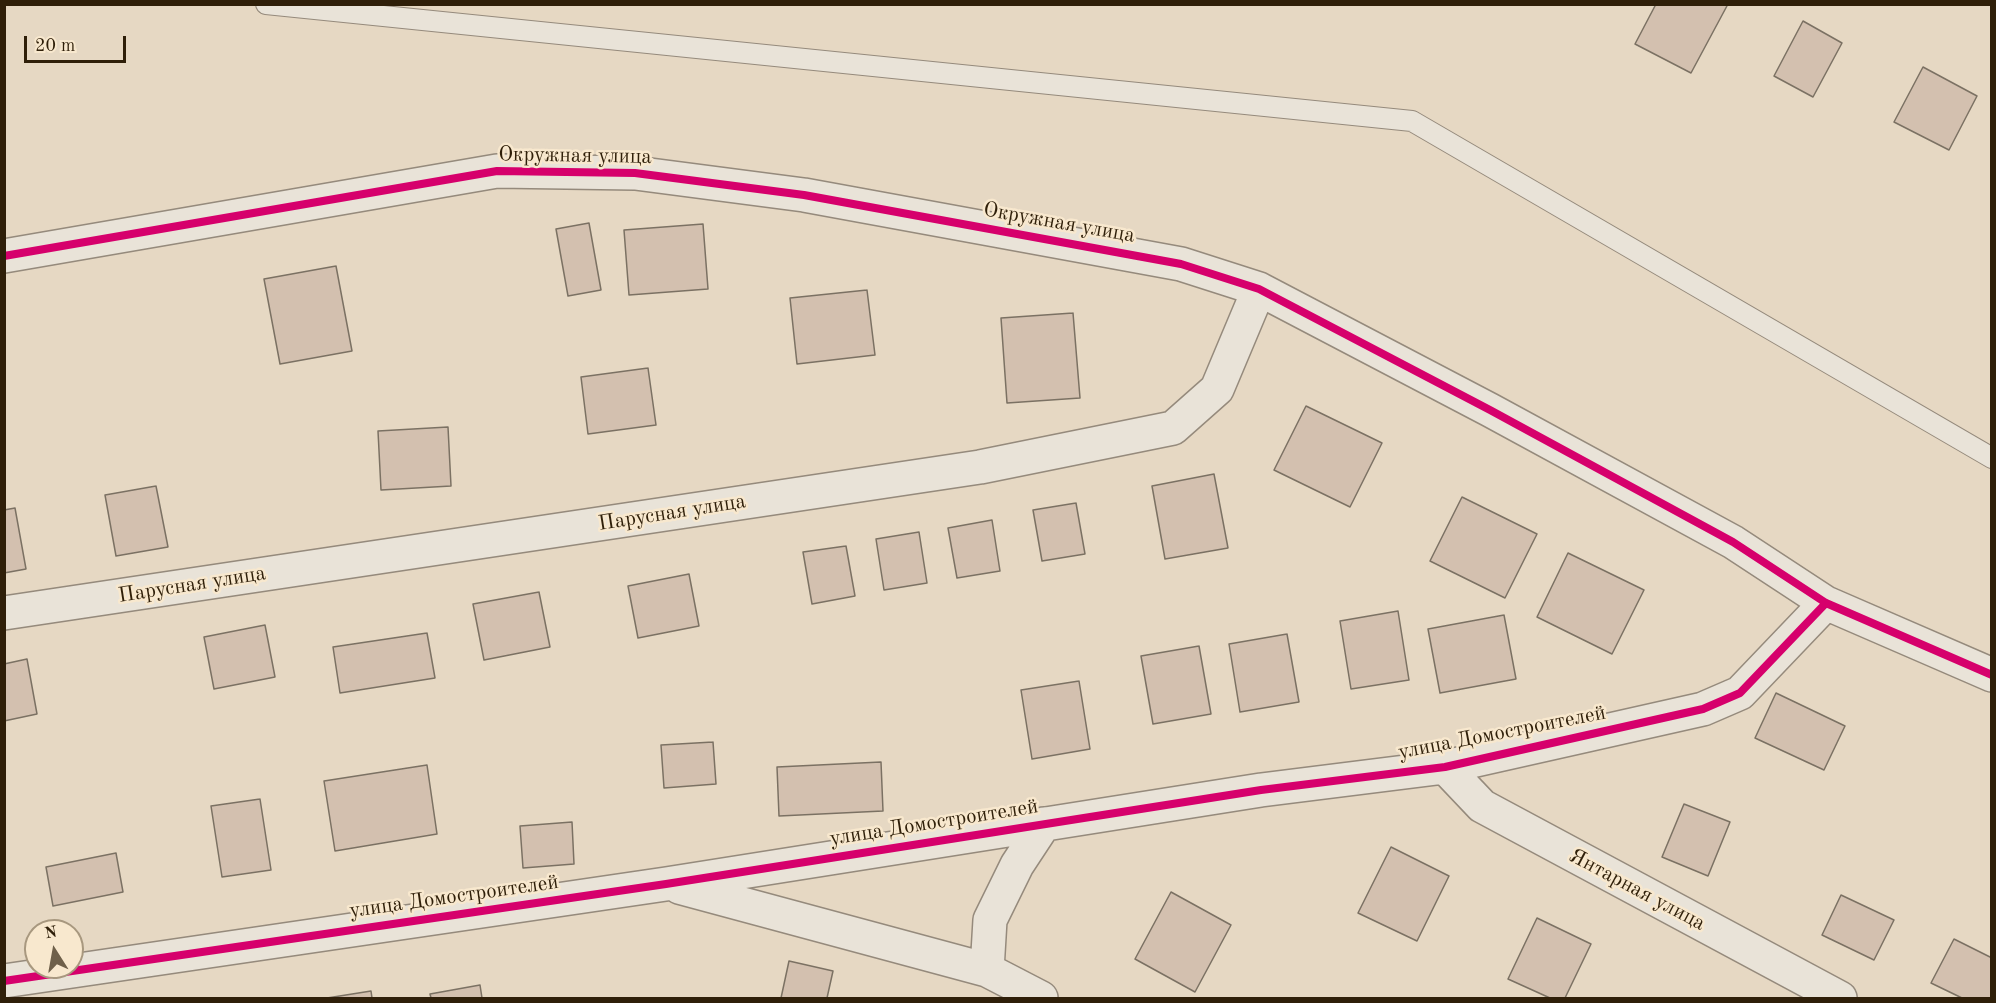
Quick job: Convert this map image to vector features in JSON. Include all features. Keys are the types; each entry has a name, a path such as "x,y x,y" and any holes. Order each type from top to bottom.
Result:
{"street":[{"name":"Окружная улица","path":"4,256 497,171 635,173 804,195 1181,264 1259,289 1490,410 1733,542 1827,603 1992,675"},
{"name":"Парусная улица","path":"4,613 980,467 1173,428 1217,389 1259,289"},
{"name":"улица Домостроителей","path":"4,981 666,884 1261,790 1445,767 1703,710 1740,693 1827,603"},
{"name":"Янтарная улица","path":"1445,767 1482,806 1840,999"},
{"path":"987,970 990,920 1017,865 1044,824"},
{"path":"666,884 987,970 1041,999"}],"lane":[{"path":"266,4 1412,121 1992,458"}],"building":[{"path":"1656,4 1728,4 1691,73 1635,44"},
{"path":"1803,21 1842,43 1813,97 1774,76"},
{"path":"1923,67 1977,96 1949,150 1894,122"},
{"path":"589,223 601,290 568,296 556,229"},
{"path":"703,224 708,289 629,295 624,230"},
{"path":"336,266 352,351 280,364 264,279"},
{"path":"867,290 875,355 797,364 790,298"},
{"path":"1073,313 1080,398 1007,403 1001,318"},
{"path":"648,368 656,425 588,434 581,377"},
{"path":"1306,406 1382,443 1350,507 1274,470"},
{"path":"448,427 451,486 381,490 378,431"},
{"path":"1214,474 1228,548 1165,559 1152,486"},
{"path":"156,486 168,547 116,556 105,495"},
{"path":"1462,497 1537,534 1505,598 1430,561"},
{"path":"1076,503 1085,554 1042,561 1033,510"},
{"path":"15,508 26,569 4,573 4,510"},
{"path":"992,520 1000,571 957,578 948,528"},
{"path":"919,532 927,583 884,590 876,539"},
{"path":"846,546 855,596 812,604 803,552"},
{"path":"1568,553 1644,590 1612,654 1537,617"},
{"path":"689,574 699,626 638,638 628,586"},
{"path":"539,592 550,647 484,660 473,604"},
{"path":"1398,611 1409,680 1351,689 1340,621"},
{"path":"1504,615 1516,679 1440,693 1428,629"},
{"path":"265,625 275,677 214,689 204,637"},
{"path":"427,633 435,678 340,693 333,647"},
{"path":"1287,634 1299,702 1240,712 1229,644"},
{"path":"1199,646 1211,714 1153,724 1141,656"},
{"path":"27,659 37,714 4,721 4,664"},
{"path":"1079,681 1090,749 1032,759 1021,690"},
{"path":"1776,693 1845,726 1824,770 1755,738"},
{"path":"713,742 716,784 664,788 661,745"},
{"path":"881,762 883,811 779,816 777,767"},
{"path":"427,765 437,834 335,851 324,781"},
{"path":"260,799 271,870 222,877 211,806"},
{"path":"1684,804 1730,822 1708,876 1662,857"},
{"path":"572,822 574,864 523,868 520,826"},
{"path":"1391,847 1449,876 1417,941 1358,913"},
{"path":"116,853 123,892 53,906 46,867"},
{"path":"1171,892 1231,925 1195,992 1135,959"},
{"path":"1841,895 1894,920 1874,960 1822,935"},
{"path":"1537,918 1591,944 1565,998 1550,998 1508,979"},
{"path":"1954,939 1992,958 1992,998 1962,998 1931,983"},
{"path":"789,961 833,971 827,998 781,998"},
{"path":"480,985 482,998 431,998 430,994"},
{"path":"371,991 372,998 327,998"}],"cycle path":[{"path":"4,256 497,171 635,173 804,195 1181,264 1259,289 1490,410 1733,542 1826,603 1992,675"},
{"path":"4,981 666,884 1261,790 1445,767 1703,709 1740,693 1826,603"}]}
